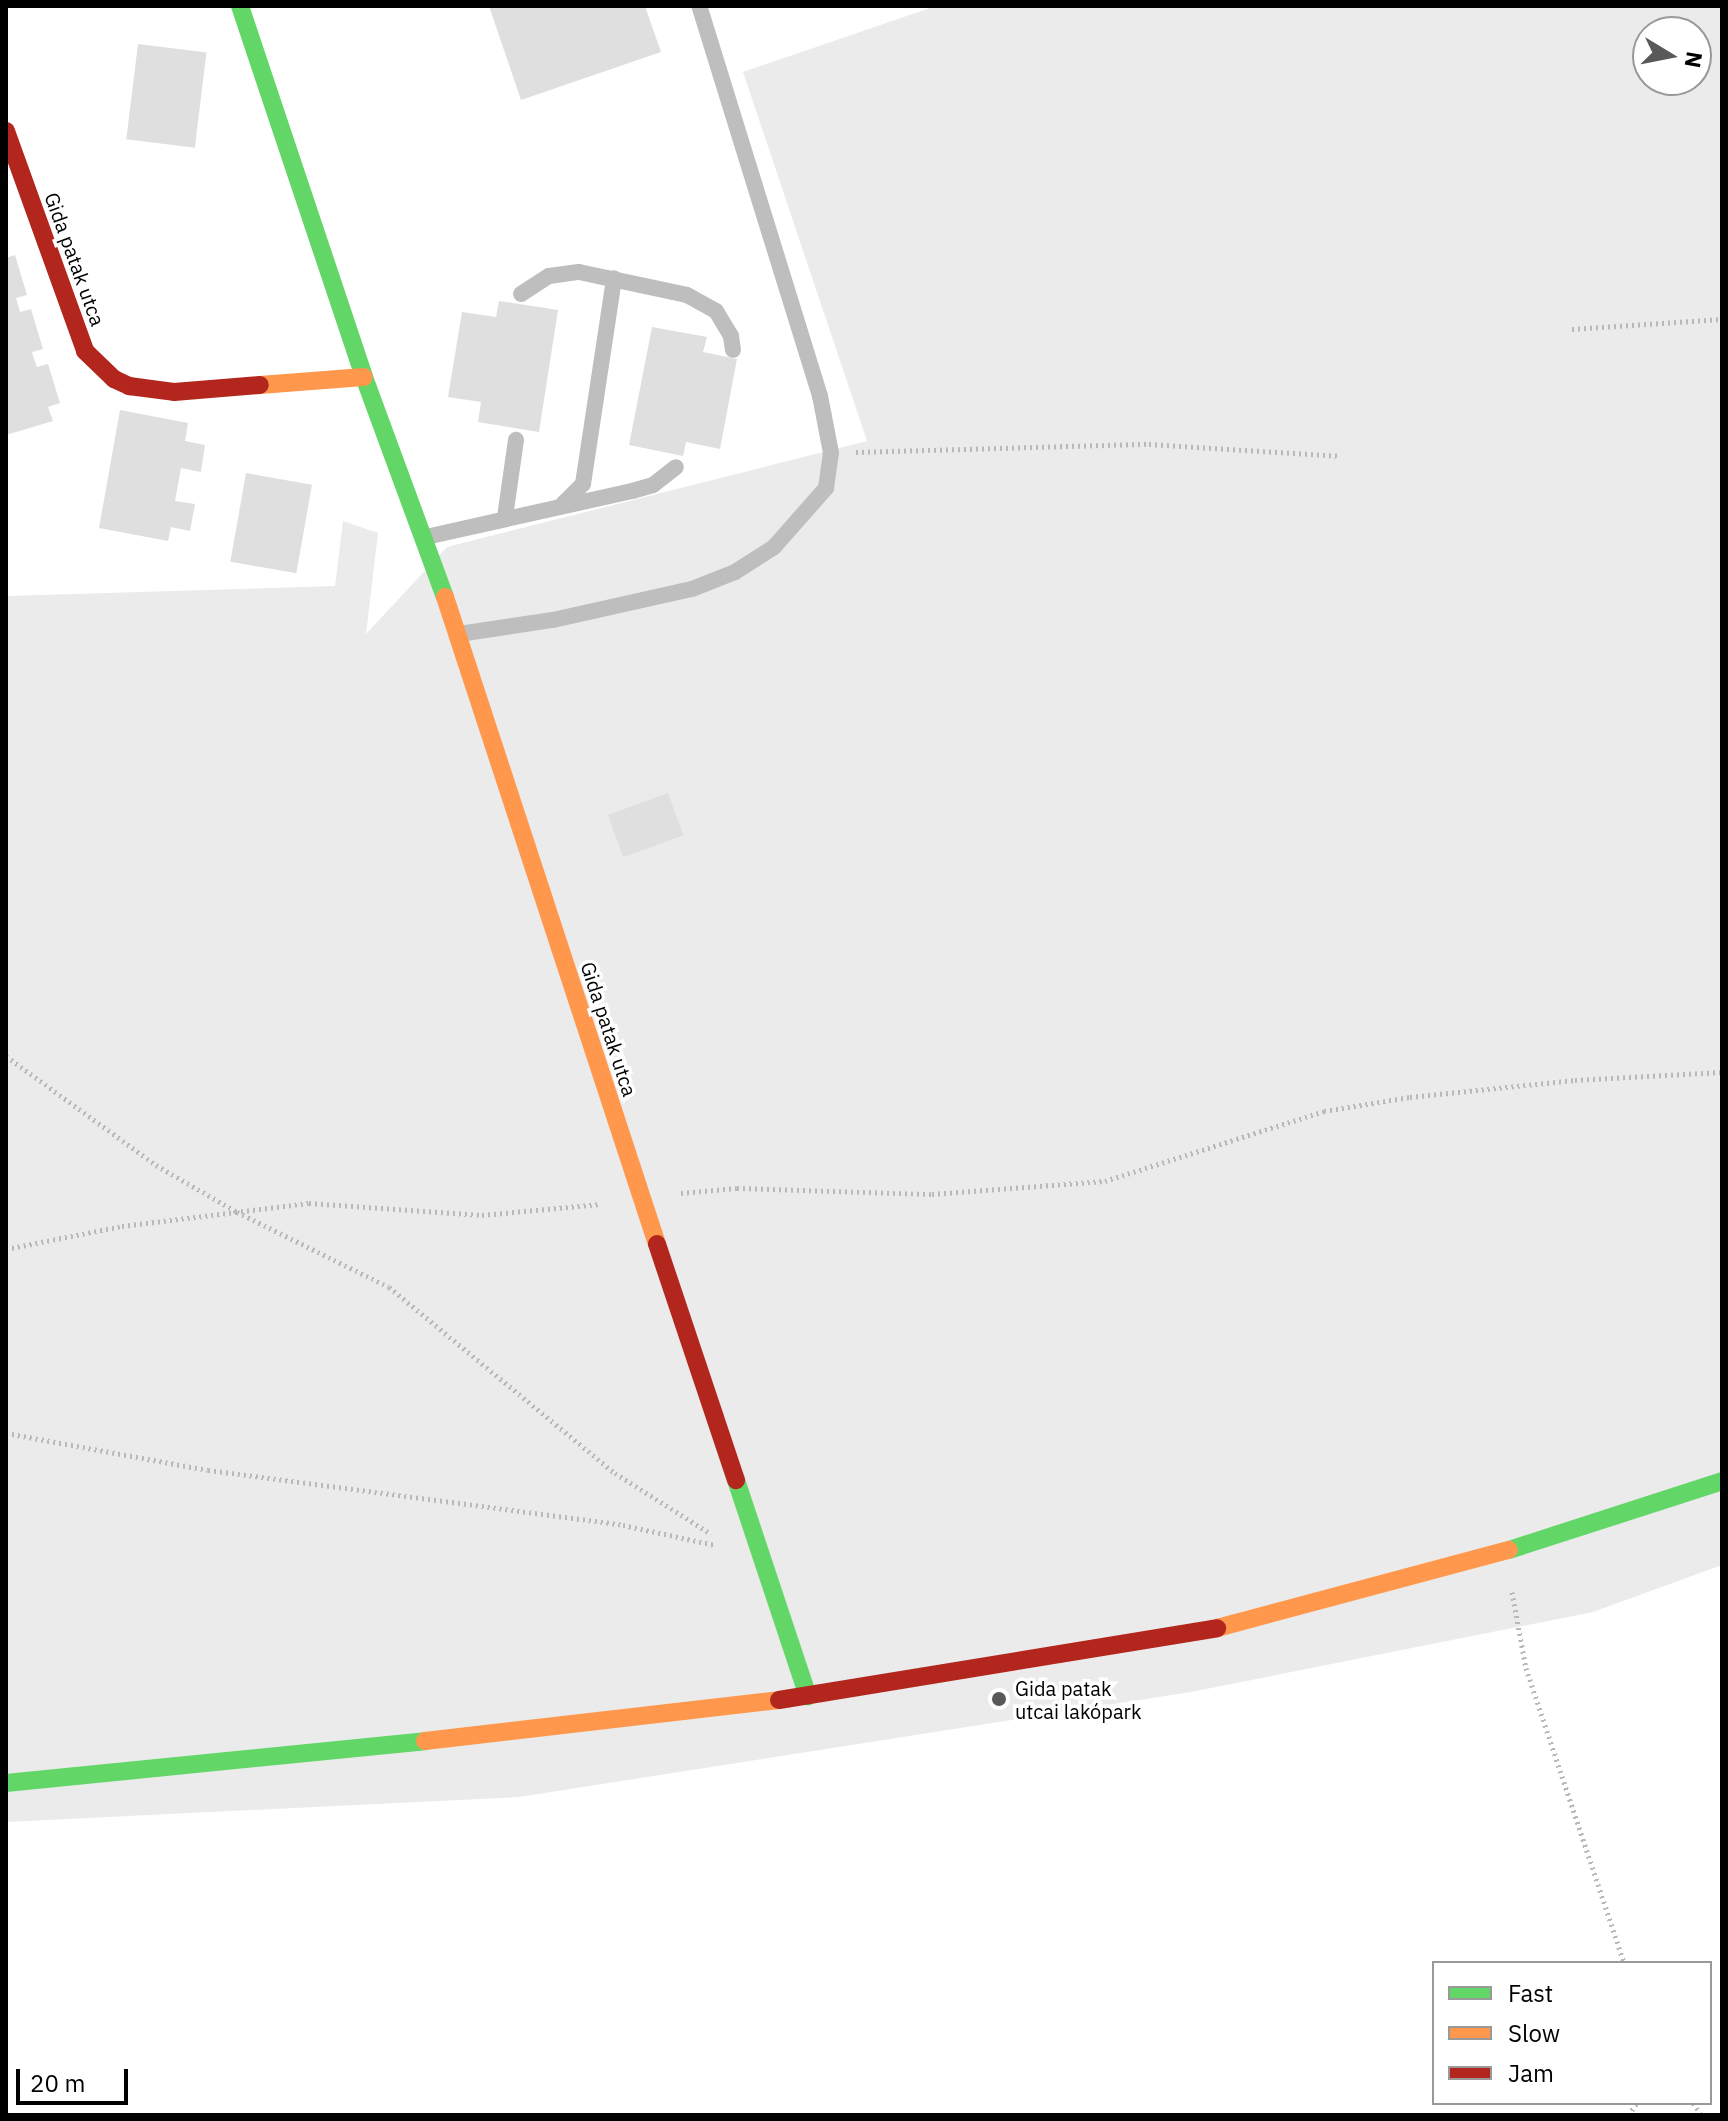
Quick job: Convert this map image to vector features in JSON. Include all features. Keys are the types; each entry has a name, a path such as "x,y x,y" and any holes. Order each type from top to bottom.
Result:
{"street":[{"name":"Gida patak utca","path":"240,6 364,377 459,634 641,1197 808,1696"},
{"name":"Gida patak utca","path":"6,131 85,351 114,379 129,386 174,392 364,377"},
{"path":"6,1783 538,1730 808,1696 1239,1624 1505,1551 1722,1481"}],"lane":[{"path":"459,634 553,620 646,600 692,589 735,572 774,547 802,519 826,488 831,453 820,396 699,6"},
{"path":"521,294 549,276 563,273 614,278 703,302 724,322 733,350"},
{"path":"563,504 583,484 614,278"},
{"path":"505,517 516,440"},
{"path":"424,537 653,485 676,467"}],"path":[{"path":"1572,329 1722,319"},
{"path":"831,453 1149,444 1338,456"},
{"path":"6,1056 156,1165 237,1212 389,1287 615,1473 699,1529 759,1555"},
{"path":"6,1249 122,1226 309,1203 482,1215 571,1209 641,1197 737,1188 932,1194 1105,1181 1324,1111 1410,1097 1560,1081 1722,1072"},
{"path":"6,1433 208,1470 623,1525 759,1555"},
{"path":"1505,1551 1526,1668 1623,1961"}],"shaded area":[{"path":"936,6 1722,6 1722,1565 1593,1612 1191,1692 519,1797 6,1822 6,592 8,596 335,586 343,521 378,533 366,634 447,547 867,441 743,72"}],"building":[{"path":"489,6 645,6 661,52 521,100"},
{"path":"138,44 206,52 195,148 126,139"},
{"path":"15,255 27,295 16,298 20,312 31,309 43,349 32,352 34,359 37,367 48,364 60,403 48,407 53,421 6,435 6,258"},
{"path":"499,301 558,310 539,432 478,422 481,402 448,397 462,312 496,317"},
{"path":"652,327 707,337 703,352 737,359 720,449 686,442 683,456 629,445"},
{"path":"120,410 188,423 185,441 205,445 201,472 181,468 175,501 195,504 190,531 171,527 168,541 99,528"},
{"path":"246,473 312,485 296,573 230,562"},
{"path":"668,793 683,835 623,857 608,815"}],"traffic: fast":[{"path":"240,6 364,377 445,597"},
{"path":"736,1480 808,1696"},
{"path":"1509,1550 1722,1481"},
{"path":"6,1783 425,1741"}],"traffic: slow":[{"path":"260,385 364,377"},
{"path":"445,597 657,1244"},
{"path":"1217,1628 1509,1550"},
{"path":"425,1741 779,1700"}],"traffic: jam":[{"path":"6,131 85,351 114,379 129,386 174,392 260,385"},
{"path":"657,1244 736,1480"},
{"path":"779,1700 1217,1628"}],"place":[{"name":"Gida patak utcai lakópark","path":"999,1699"}]}
